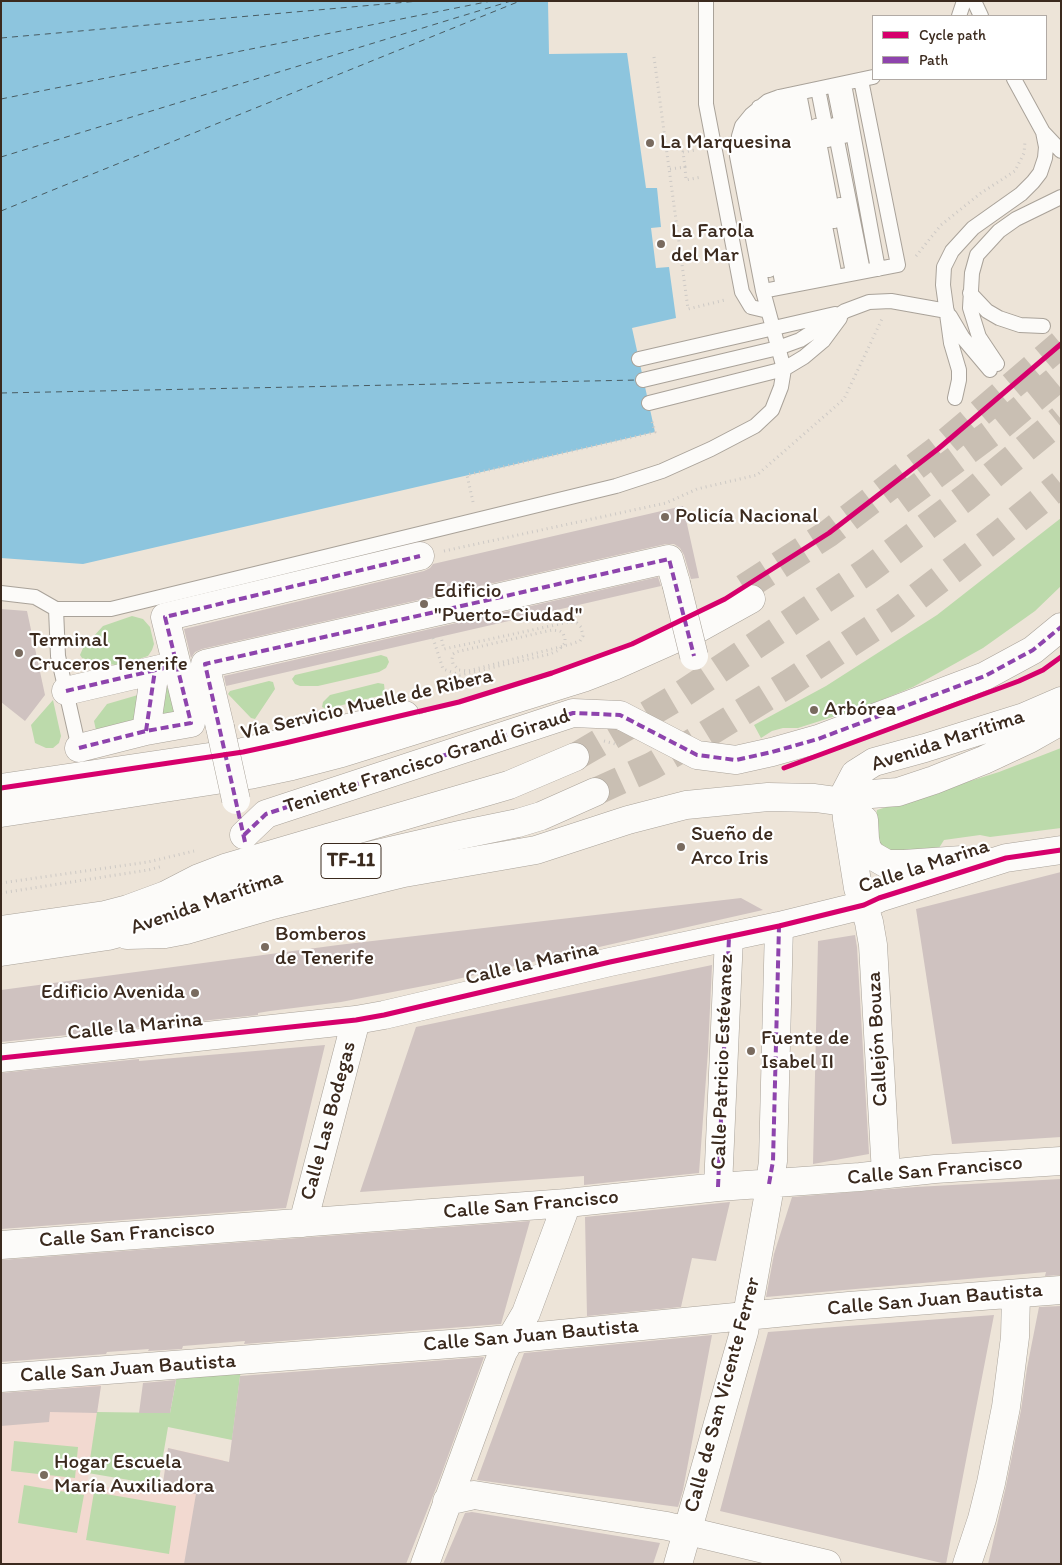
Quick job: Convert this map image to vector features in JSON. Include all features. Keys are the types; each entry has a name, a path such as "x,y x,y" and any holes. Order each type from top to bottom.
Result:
{"street":[{"path":"146,731 166,667 164,617 420,556"},
{"path":"426,614 669,559 694,656"},
{"name":"Vía Servicio Muelle de Ribera","path":"5,794 87,788 249,775 342,753 583,678 622,663 697,629 740,595 612,652 512,687 459,702 87,788"},
{"name":"Teniente Francisco Grandi Giraud","path":"426,614 204,664 245,838 266,814 573,712 620,715 697,755 736,760 772,752 818,739 985,676 1033,650 1061,627"},
{"path":"66,691 166,667"},
{"path":"78,748 146,731 191,723 166,667"},
{"name":"Avenida Marítima","path":"1061,701 1024,717 874,762 855,774 845,793 845,800 871,794 898,792 934,780 984,760 1061,722"},
{"name":"Avenida Marítima","path":"106,926 146,903 224,868 509,785 575,757"},
{"name":"Avenida Marítima","path":"106,926 155,923 204,901 260,881 518,823 556,810 595,792"},
{"path":"898,792 867,809 864,818 865,839 868,849 873,856 886,864 1006,858"},
{"path":"106,926 165,934 186,930 268,906 404,873 536,850 628,820 686,805 768,797 845,800"},
{"name":"Callejón Bouza","path":"845,800 858,888 873,945 886,1174"},
{"name":"Calle la Marina","path":"1,1058 356,1020 384,1015 600,964 779,926 864,905 888,895 1006,858 1061,850"},
{"name":"TF-11","path":"1,930 106,926"},
{"name":"TF-11","path":"1,952 106,926"},
{"name":"Calle de San Vicente Ferrer","path":"678,1564 747,1316 767,1204 773,1160 779,926"},
{"name":"Calle Patricio Estévanez","path":"718,1187 729,937"},
{"name":"Calle Las Bodegas","path":"303,1223 356,1020"},
{"name":"Calle San Francisco","path":"1,1245 567,1203 718,1187 935,1169 1061,1161"},
{"path":"425,1564 497,1367 526,1312 567,1203"},
{"name":"Calle San Juan Bautista","path":"1,1378 477,1342 849,1306 1061,1290"},
{"path":"967,1564 989,1492 1004,1417 1015,1337 1016,1294"},
{"path":"447,1501 474,1495 688,1530 827,1564"}],"lane":[{"path":"706,1 706,104 742,292 750,307 768,311 828,278 898,265 812,92"},
{"path":"959,15 964,1"},
{"path":"974,1 981,15"},
{"path":"1015,80 1043,132 1061,151"},
{"path":"812,92 742,126 737,156 828,278"},
{"path":"812,92 828,278"},
{"path":"812,92 828,278"},
{"path":"812,92 828,278"},
{"path":"812,92 828,278"},
{"path":"812,92 828,278"},
{"path":"955,398 959,370 951,343 943,285 944,268 962,239 973,228 1021,194 1040,172 1045,158 1046,147 1043,132"},
{"path":"639,359 845,311 880,300 914,304 947,311 963,338 993,367 979,337 970,308 970,293 977,254 999,231 1016,219 1061,197"},
{"path":"970,293 987,312 999,318 1020,325 1043,326"},
{"path":"1,593 35,597 56,608 111,609 616,486 662,471 711,449 755,426 772,410 781,387 784,369 768,311"},
{"path":"643,380 778,348 800,340 845,311"},
{"path":"648,403 784,369 804,357 823,341 845,311"},
{"path":"56,608 58,656 87,788"}],"path":[{"path":"654,57 688,308 721,302 742,292"},
{"path":"670,169 685,167"},
{"path":"477,519 467,475 655,432 648,403"},
{"path":"426,614 443,669 460,675 550,654 559,650 565,643 565,639 560,630 552,630 456,652 452,658 453,664 459,670 468,671 477,668 515,659 553,649 562,647 580,641 583,636 581,627 576,623 569,622 444,648 441,637"},
{"path":"1,883 148,862 194,851"},
{"path":"1,893 165,866"}],"shaded area":[{"name":"Hogar Escuela María Auxiliadora","path":"101,1385 87,1486 162,1490 168,1448 223,1460 221,1469 242,1564 1,1564 1,1394"}],"green space":[{"path":"1061,518 1061,586 1035,611 983,648 913,687 864,707 798,728 783,728 772,731 761,738 754,725 826,686 937,615"},
{"path":"132,616 143,619 150,627 154,644 148,656 115,665 82,658 80,655 83,648 103,626"},
{"path":"381,655 387,657 389,662 386,668 379,672 318,686 300,686 295,684 292,679 295,675"},
{"path":"269,681 273,682 275,689 255,719 251,718 228,694 230,691"},
{"path":"378,683 384,684 385,693 383,695 326,709 322,707 323,702 330,695"},
{"path":"168,688 182,714 162,723 160,690"},
{"path":"138,695 140,722 97,735 94,721 107,704"},
{"path":"53,700 61,736 59,743 53,748 46,748 35,743 31,725"},
{"path":"1061,748 1061,828 990,837 980,835 944,840 939,848 897,855 880,845 875,820 877,810 999,772"},
{"path":"241,1369 232,1440 168,1427 158,1485 88,1473 97,1412 170,1413 178,1370"},
{"path":"14,1441 78,1447 75,1478 11,1471"},
{"path":"24,1485 84,1495 77,1533 18,1523"},
{"path":"94,1492 176,1506 169,1554 86,1540"}],"water":[{"path":"1,1 548,1 549,54 627,53 646,188 657,188 661,227 651,228 656,268 669,267 676,318 632,328 655,432 83,564 1,558"}],"building":[{"path":"683,506 699,578 691,579 680,548 674,544 666,544 202,649 195,652 191,658 184,629 424,571 433,564"},
{"path":"658,577 661,586 226,686 224,676"},
{"name":"Terminal Cruceros Tenerife","path":"1,609 27,611 45,695 25,721 1,702"},
{"path":"1061,872 1061,1137 952,1144 916,909"},
{"path":"741,898 763,910 444,982 341,1002 258,1013 258,1015 1,1042 1,990 338,945"},
{"path":"855,935 869,1154 813,1164 818,941"},
{"path":"712,965 699,1173 584,1185 584,1176 360,1192 416,1027"},
{"path":"325,1045 286,1208 1,1229 1,1073 139,1059 139,1061"},
{"path":"1061,1179 1061,1275 1045,1276 1046,1272 766,1297 774,1254 792,1197 916,1187"},
{"path":"730,1202 716,1261 692,1258 681,1307 587,1316 585,1217"},
{"path":"530,1221 501,1324 244,1344 245,1341 183,1346 182,1349 107,1352 106,1354 1,1362 1,1260"},
{"path":"1061,1306 1061,1564 988,1564 1006,1486 1039,1307"},
{"path":"994,1315 946,1564 720,1511 768,1332"},
{"path":"712,1335 683,1490 678,1507 477,1480 524,1353"},
{"path":"484,1357 406,1564 184,1564 196,1494 162,1490 168,1448 229,1462 240,1376"},
{"path":"176,1380 170,1413 139,1413 143,1383"},
{"path":"101,1386 97,1413 50,1412 49,1422 1,1426 1,1393"},
{"path":"472,1512 660,1543 653,1564 443,1564 465,1513"}],"ferry route":[{"path":"1,38 419,1"},
{"path":"1,99 491,1"},
{"path":"1,157 511,1"},
{"path":"1,211 520,1"},
{"path":"1,393 638,380"}],"tunnel":[{"path":"744,588 829,533 938,449 1061,344"},
{"path":"900,501 998,428 1061,376"},
{"path":"575,757 681,695 867,571 966,497 1061,419"},
{"path":"595,792 652,766 705,735 788,684 896,613 997,536 1061,484"}],"marked path":[{"path":"79,748 146,731 191,723 165,617 420,556"},
{"path":"245,842 205,664 669,559 694,656"},
{"path":"244,835 266,814 573,713 620,715 697,755 736,760 772,752 818,739 985,676 1033,650 1061,627"},
{"path":"66,691 177,665"},
{"path":"146,731 155,670"},
{"path":"769,1184 773,1161 779,926"},
{"path":"718,1187 729,937"}],"cycle path":[{"path":"1,788 243,752 285,743 459,702 552,673 632,644 725,599 829,533 938,449 1061,344"},
{"path":"784,768 1019,681 1043,670 1061,657"},
{"path":"1,1058 356,1020 384,1015 610,962 779,926 864,905 879,898 1006,858 1061,850"}],"place":[{"name":"La Marquesina","path":"650,143"},
{"name":"La Farola del Mar","path":"661,244"},
{"name":"Policía Nacional","path":"665,517"},
{"name":"Edificio \"Puerto-Ciudad\"","path":"424,604"},
{"name":"Terminal Cruceros Tenerife","path":"19,653"},
{"name":"Arbórea","path":"814,710"},
{"name":"Sueño de Arco Iris","path":"681,847"},
{"name":"Bomberos de Tenerife","path":"265,947"},
{"name":"Edificio Avenida","path":"195,993"},
{"name":"Fuente de Isabel II","path":"751,1051"},
{"name":"Hogar Escuela María Auxiliadora","path":"44,1475"}]}
